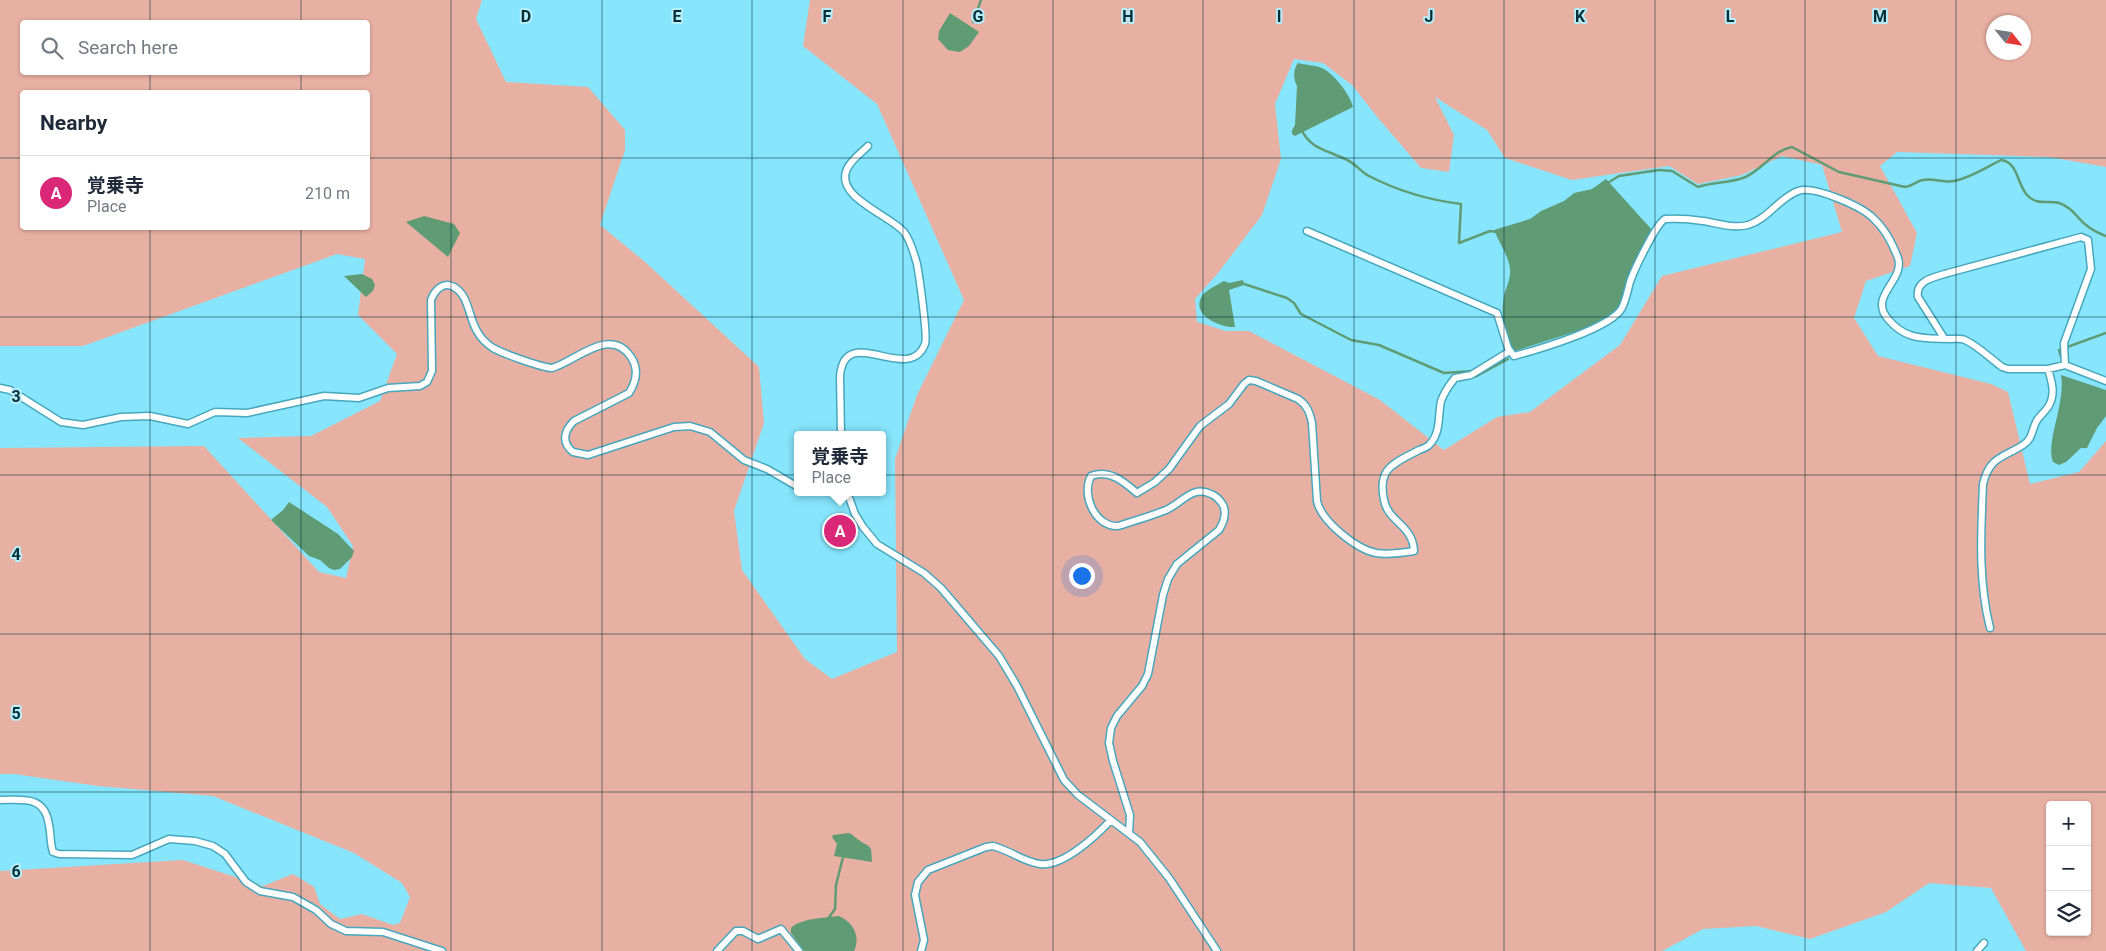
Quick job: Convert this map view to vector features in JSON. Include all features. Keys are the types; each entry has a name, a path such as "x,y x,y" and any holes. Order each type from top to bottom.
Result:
{"street":[{"path":"841,431 840,376 841,368 849,356 855,352 863,352 894,359 912,358 919,354 926,338 917,265 905,234 898,226 863,203 848,188 847,170 868,146"},
{"path":"1307,231 1497,313 1510,351 1514,356 1536,350 1596,326 1610,320 1618,313 1624,304 1636,268 1658,225 1665,219 1700,220 1734,226 1747,225 1765,215 1793,193 1805,190 1845,202 1874,218 1883,228 1898,257 1899,268 1881,302 1881,308 1887,319 1908,335 1922,339 1964,339 2002,367 2048,369 2065,365 2106,381"},
{"path":"1944,338 1918,298 1917,291 1920,285 1928,280 2081,237 2088,240 2091,269 2064,349 2065,365"},
{"path":"0,388 10,390 61,422 83,425 121,417 150,416 188,424 215,412 247,412 324,396 359,398 388,388 420,386 427,382 432,371 431,300 434,291 448,285 455,287 462,294 476,331 494,348 552,368 602,344 612,345 629,354 634,361 636,372 630,394 574,421 567,428 564,436 565,442 572,452 588,455 674,427 690,426 710,432 744,460 794,485"},
{"path":"1129,833 1130,815 1109,742 1111,728 1117,716 1142,686 1148,674 1162,596 1168,580 1177,564 1219,530 1223,524 1225,513 1219,500 1213,495 1200,491 1191,493 1168,509 1118,526 1110,526 1104,523 1093,510 1086,492 1091,476 1099,472 1109,473 1137,493 1149,486 1169,469 1200,426 1229,404 1244,384 1249,380 1256,380 1298,399 1304,404 1310,414 1317,501 1319,509 1324,516 1349,540 1373,552 1388,554 1414,551 1411,536 1388,512 1383,487 1385,474 1389,467 1429,445 1436,435 1442,400 1455,378 1471,375 1510,351"},
{"path":"1990,628 1986,614 1980,546 1986,474 1994,461 2024,445 2030,438 2036,421 2049,406 2053,391 2048,369"},
{"path":"848,496 855,514 863,527 878,544 924,573 941,588 999,656 1017,686 1064,780 1078,795 1129,833 1164,871 1217,951"},
{"path":"0,800 32,800 45,809 53,852 59,854 132,855 169,839 195,841 213,846 224,854 246,882 260,891 293,896 316,910 331,924 346,931 383,932 442,951"},
{"path":"922,951 924,940 915,895 918,882 928,870 993,846 1040,864 1058,861 1068,856 1102,830 1111,820"},
{"path":"717,951 736,931 743,931 758,939 781,929 799,951"},
{"path":"1977,951 1984,943"}],"shaded area":[{"path":"0,0 482,0 476,19 506,82 588,87 625,130 625,150 600,225 644,261 759,367 764,423 734,511 742,570 805,659 832,679 897,652 895,459 917,395 964,300 877,104 803,46 810,0 2106,0 2106,167 2049,157 1897,152 1880,166 1917,233 1910,266 1866,281 1854,318 1878,356 1991,384 2008,392 2030,484 2079,472 2106,441 2106,951 2026,951 1991,888 1929,883 1886,912 1810,939 1756,926 1703,929 1662,951 0,951 0,871 183,860 263,886 293,874 314,887 320,904 340,919 362,914 393,925 400,923 410,897 402,883 354,853 213,796 98,786 14,774 0,774 0,448 204,446 319,572 346,578 353,546 327,507 238,438 311,436 380,401 397,354 358,315 365,259 337,254 83,346 0,346","holes":["1294,59 1323,63 1352,85 1421,168 1449,172 1454,135 1435,97 1487,130 1505,158 1572,180 1669,166 1698,184 1742,175 1782,156 1822,165 1842,232 1662,276 1620,345 1530,412 1497,417 1444,450 1380,400 1249,331 1226,331 1197,322 1195,299 1218,273 1262,215 1281,159 1275,104"]},
{"path":"950,13 979,32 969,46 960,52 948,50 938,39 939,31"},
{"path":"1298,63 1319,67 1327,71 1345,91 1353,107 1295,136 1292,134 1295,125 1297,86 1294,74"},
{"path":"1606,179 1653,231 1628,279 1622,303 1617,311 1593,326 1515,351 1507,339 1503,317 1504,296 1510,276 1510,269 1506,255 1494,230 1530,219 1541,211 1564,201 1574,193 1592,189"},
{"path":"424,216 454,224 460,233 448,257 406,222"},
{"path":"362,274 372,279 375,285 373,291 366,297 344,276"},
{"path":"1243,280 1244,285 1229,290 1235,327 1215,323 1203,314 1199,303 1206,292 1224,281 1229,283"},
{"path":"2061,375 2106,390 2106,416 2097,428 2087,448 2081,448 2066,462 2059,465 2053,462 2051,454 2053,433 2061,398"},
{"path":"289,502 338,534 354,551 352,557 340,569 334,570 329,568 320,560 309,556 271,520"},
{"path":"849,833 870,847 872,862 834,856 837,844 832,837 833,835"},
{"path":"839,916 848,922 854,930 857,940 854,951 804,951 791,933 791,928 801,922"}],"waterway":[{"path":"973,22 981,0"},
{"path":"1301,129 1305,136 1321,149 1350,162 1366,174 1380,181 1414,194 1461,204 1459,243 1490,231 1498,232"},
{"path":"1606,184 1619,176 1659,170 1672,171 1698,187 1732,181 1750,175 1773,156 1792,147 1839,172 1905,187 1923,180 1960,180 2001,160 2011,165 2027,195 2031,198 2039,202 2055,202 2064,205 2088,227 2106,236"},
{"path":"1241,283 1287,298 1294,303 1301,314 1351,340 1379,345 1444,373 1473,371"},
{"path":"2061,357 2059,350 2106,333"},
{"path":"1475,377 1508,359"},
{"path":"827,920 835,909 836,885 843,857"}],"place":[{"name":"覚乗寺","path":"840,531"}]}
